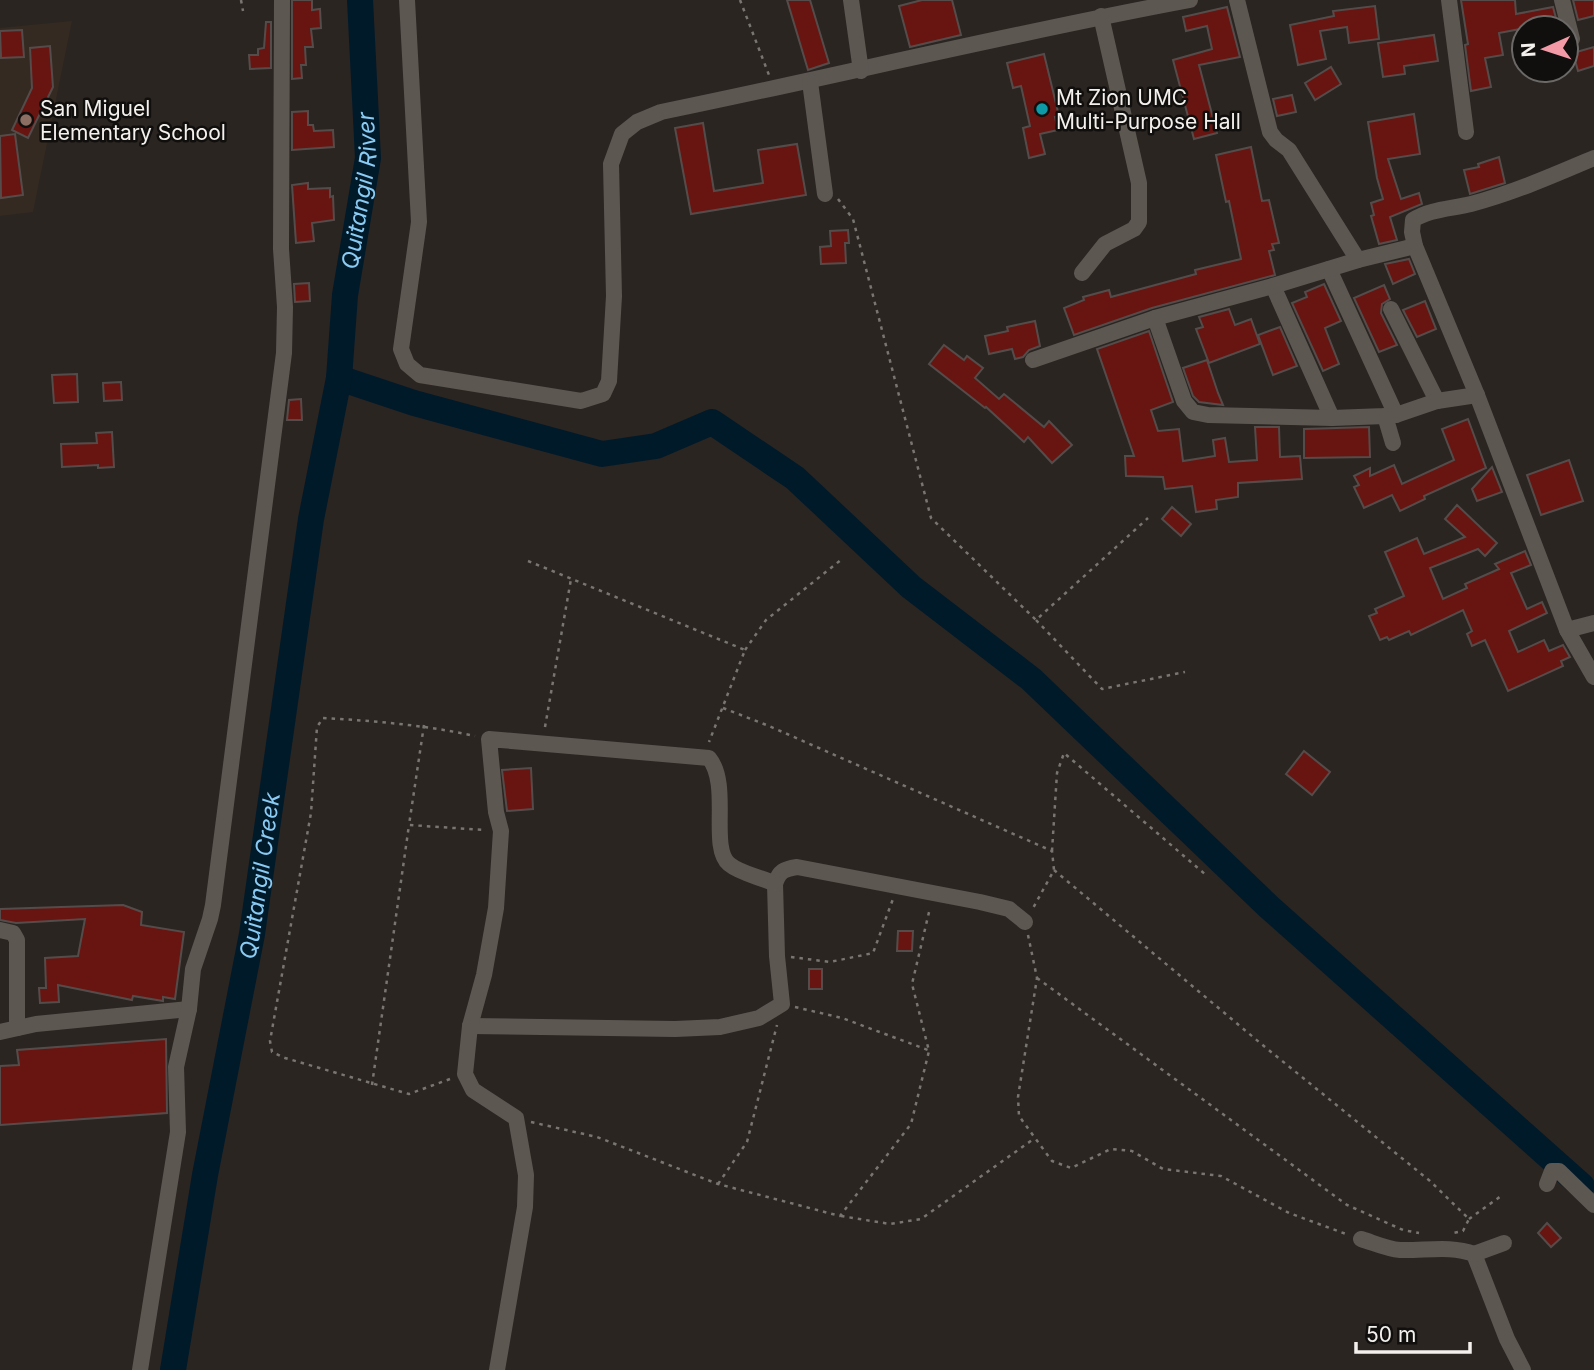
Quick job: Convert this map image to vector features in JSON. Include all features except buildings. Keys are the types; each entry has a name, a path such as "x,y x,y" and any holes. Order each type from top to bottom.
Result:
{"street":[{"path":"140,1370 178,1132 176,1067 189,1009 193,969 213,905 284,353 285,307 281,249 282,0"},
{"path":"407,0 419,222 401,349 407,364 420,375 581,401 603,394 609,380 614,296 611,164 622,134 637,122 661,113 1101,16 1190,0"},
{"path":"851,0 861,71"},
{"path":"1237,0 1270,132 1289,150 1358,260"},
{"path":"1449,0 1466,132"},
{"path":"1082,273 1105,244 1134,229 1139,222 1141,206 1139,183 1101,16"},
{"path":"810,82 825,194"},
{"path":"1594,158 1548,178 1472,204 1422,214 1413,220 1412,225 1415,246 1477,395 1567,630 1594,677"},
{"path":"1032,360 1155,318 1415,246"},
{"path":"1329,269 1391,415 1393,443"},
{"path":"1273,286 1332,418"},
{"path":"1391,309 1437,401"},
{"path":"1155,318 1184,401 1193,412 1208,415 1332,418 1391,415 1437,401 1477,395"},
{"path":"1567,630 1594,623"},
{"path":"497,1370 525,1207 526,1175 516,1118 473,1090 465,1074 470,1026 484,975 496,908 501,831 496,812 489,739 709,758 720,778 721,846 725,861 732,867 775,884"},
{"path":"470,1026 675,1029 720,1027 759,1018 782,1004 777,956 775,884 777,876 784,869 797,867 1009,909 1025,922"},
{"path":"0,930 13,933 17,940 17,1028"},
{"path":"0,1032 189,1009"},
{"path":"1547,1184 1552,1171 1559,1171 1594,1205"},
{"path":"1361,1239 1395,1249 1456,1250 1474,1254 1504,1243"},
{"path":"1474,1254 1507,1339 1523,1370"}],"path":[{"path":"241,0 243,11"},
{"path":"740,0 774,89"},
{"path":"825,194 839,200 853,219 931,518 1102,688 1185,672"},
{"path":"1036,620 1148,518"},
{"path":"709,758 709,739 745,650 766,620 842,559"},
{"path":"528,561 745,650"},
{"path":"542,742 571,579"},
{"path":"723,708 1052,851"},
{"path":"465,1074 409,1094 285,1058 272,1052 270,1041 311,813 317,727 323,718 425,725 489,739"},
{"path":"372,1085 425,725"},
{"path":"1206,875 1064,753 1057,773 1052,851 1054,870 1025,922 1037,978 1018,1097 1019,1116 1052,1161 1071,1168 1111,1149 1132,1151 1163,1169 1221,1176 1289,1213 1361,1239"},
{"path":"410,825 501,831"},
{"path":"1054,870 1430,1181 1469,1219"},
{"path":"777,956 830,962 873,953 898,888"},
{"path":"840,1216 911,1124 929,1051 912,984 934,895"},
{"path":"1037,978 1347,1205 1403,1230 1426,1234"},
{"path":"718,1184 747,1142 782,1004 842,1018 929,1051"},
{"path":"516,1118 597,1137 718,1184 840,1216 890,1224 921,1219 1035,1138"},
{"path":"1451,1234 1463,1231 1469,1219 1500,1196"}],"shaded area":[{"name":"San Miguel Elementary School","path":"72,21 33,212 0,216 0,28"}],"waterway":[{"name":"Quitangil Creek","path":"173,1370 205,1175 252,934 311,519 339,378 345,295 368,158 360,0"},
{"path":"339,378 414,403 602,454 656,446 712,422 795,478 911,587 1031,679 1269,907 1582,1186"}],"place":[{"name":"Mt Zion UMC Multi-Purpose Hall","path":"1042,109"},
{"name":"San Miguel Elementary School","path":"26,120"}],"water label":[{"name":"Quitangil River","path":"357,189"}]}
